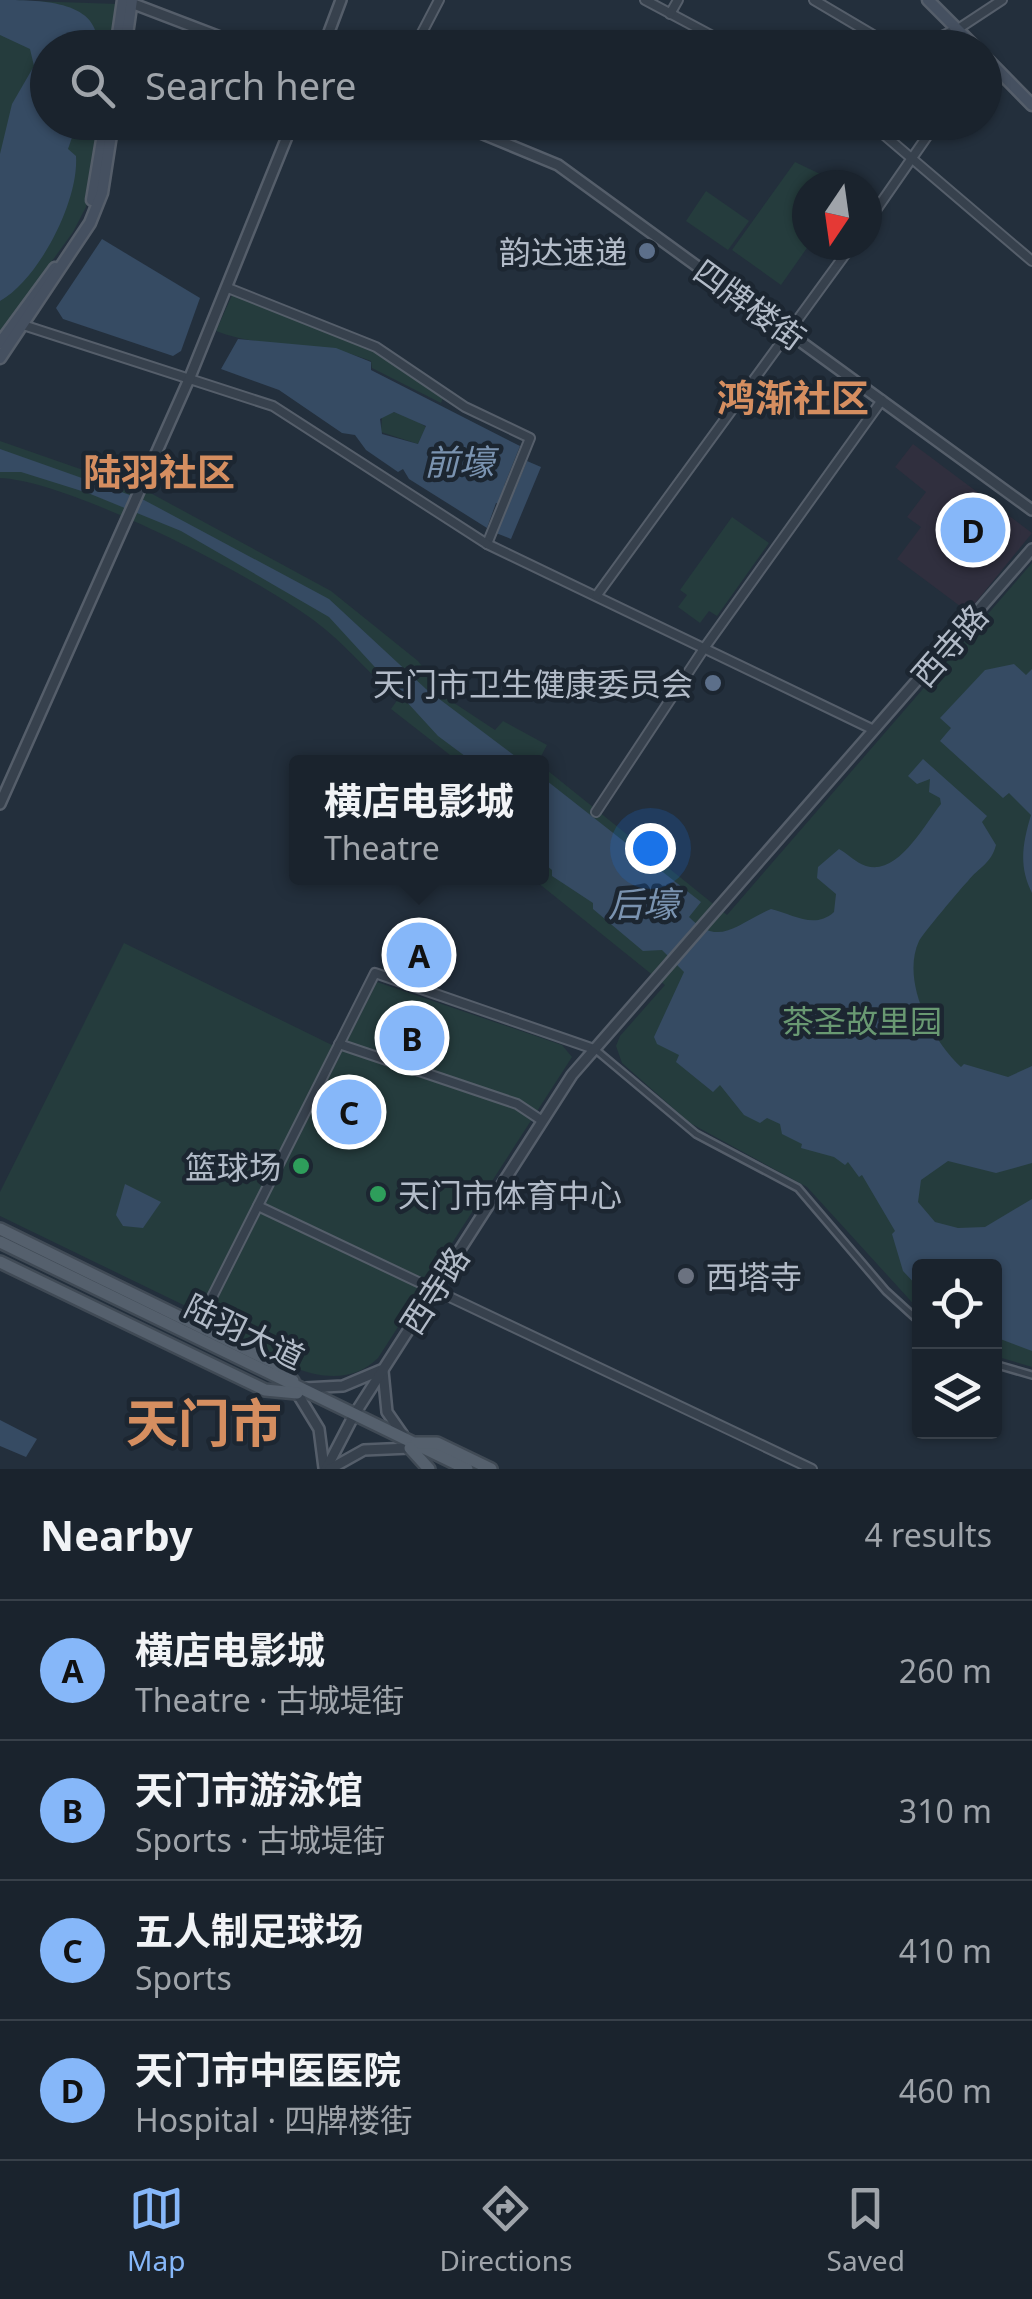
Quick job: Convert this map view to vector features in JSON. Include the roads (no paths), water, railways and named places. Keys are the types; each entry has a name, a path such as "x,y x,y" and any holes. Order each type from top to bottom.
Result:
{"main road":[{"path":"931,0 959,28"},
{"path":"121,30 128,1"},
{"path":"126,30 128,1"},
{"path":"1002,72 1032,102"},
{"path":"0,358 84,220 95,191 102,140"},
{"path":"0,344 19,324 95,212 109,140"},
{"path":"0,1228 276,1364 298,1390"},
{"name":"陆羽大道","path":"0,1245 467,1469"},
{"name":"陆羽大道","path":"0,1245 178,1336 298,1390"},
{"path":"0,1262 265,1390 298,1390"},
{"path":"102,1278 115,1298"},
{"path":"142,1331 178,1336"},
{"path":"411,1445 437,1443 491,1469"},
{"path":"411,1445 429,1469"},
{"name":"陆羽大道","path":"411,1445 453,1469"}],"street":[{"path":"330,30 341,0"},
{"path":"423,30 438,0"},
{"path":"644,0 701,30"},
{"path":"670,14 678,0"},
{"path":"814,0 865,30"},
{"path":"955,30 1002,0"},
{"path":"128,1 203,30"},
{"path":"0,804 190,377 286,140"},
{"name":"四牌楼街","path":"499,140 550,160 1032,510"},
{"path":"888,140 1032,261"},
{"path":"882,201 924,140"},
{"path":"597,595 842,260"},
{"path":"228,288 376,347 465,407 530,438 487,544"},
{"path":"19,324 273,406 487,544 874,730"},
{"path":"596,812 706,646 882,400"},
{"name":"西寺路","path":"327,1469 383,1369 541,1120 594,1048 1032,549"},
{"path":"198,1324 375,973 594,1048 696,1134 798,1188 886,1291 912,1315"},
{"path":"339,1044 517,1104 541,1120"},
{"path":"258,1206 812,1469"},
{"path":"1002,1366 1032,1375"},
{"path":"383,1369 387,1412 411,1445 364,1450 327,1469 319,1429 298,1390 343,1386 383,1369"}],"water":[{"path":"0,0 65,6 79,11 95,30 30,30 30,49 0,35"},
{"path":"30,73 30,140 71,140 68,149 76,156 75,174 54,237 29,275 0,301 0,154 12,104"},
{"path":"102,239 200,298 181,351 173,356 63,319 56,308"},
{"name":"前壕","path":"238,339 336,348 371,362 371,370 520,446 504,486 515,490 527,461 541,467 511,539 496,533 506,508 496,503 487,528 409,479 403,469 398,472 366,450 355,435 342,433 279,390 221,369","holes":["394,412 426,426 418,444 382,434 380,419"]},
{"path":"0,449 144,500 329,599 426,689 514,755 464,755 438,736 329,617 181,531 88,493 21,472 0,472"},
{"path":"1014,664 1026,675 1032,669 1032,893 1023,854 1031,815 1009,793 1003,798 940,741 951,728 940,718 985,670"},
{"name":"后壕","path":"923,759 987,816 982,822 996,845 988,861 919,941 914,975 923,1010 940,1043 961,1067 964,1064 1008,1077 1032,1066 1032,1163 996,1173 948,1161 921,1180 918,1202 935,1222 958,1228 985,1227 1032,1199 1032,1351 1002,1340 1002,1259 912,1259 912,1281 903,1271 892,1234 895,1231 862,1175 859,1177 848,1162 845,1165 834,1157 801,1148 802,1144 782,1134 780,1124 767,1118 760,1123 744,1115 720,1085 713,1092 676,1062 679,1055 657,1044 654,1037 684,972 662,950 643,951 593,909 593,903 552,876 549,868 549,783 701,902 689,917 700,926 710,931 728,930 771,909 819,920 834,912 836,894 817,878 818,867 839,849 866,866 878,867 899,856 941,804 940,798 929,792 930,779 917,784 908,776"},
{"path":"125,1184 161,1202 143,1228 123,1226 116,1215"},
{"path":"0,1420 37,1439 26,1457 0,1446"}],"place":[{"name":"韵达速递","path":"647,251"},
{"name":"天门市中医医院","path":"973,530"},
{"name":"天门市卫生健康委员会","path":"713,683"},
{"name":"横店电影城","path":"419,955"},
{"name":"天门市游泳馆","path":"412,1038"},
{"name":"五人制足球场","path":"349,1112"},
{"name":"篮球场","path":"301,1166"},
{"name":"天门市体育中心","path":"378,1194"},
{"name":"西塔寺","path":"686,1276"}],"district":[{"name":"鸿渐社区","path":"793,397"},
{"name":"陆羽社区","path":"159,471"},
{"name":"天门市","path":"204,1421"}],"park label":[{"name":"茶圣故里园","path":"862,1020"}]}
